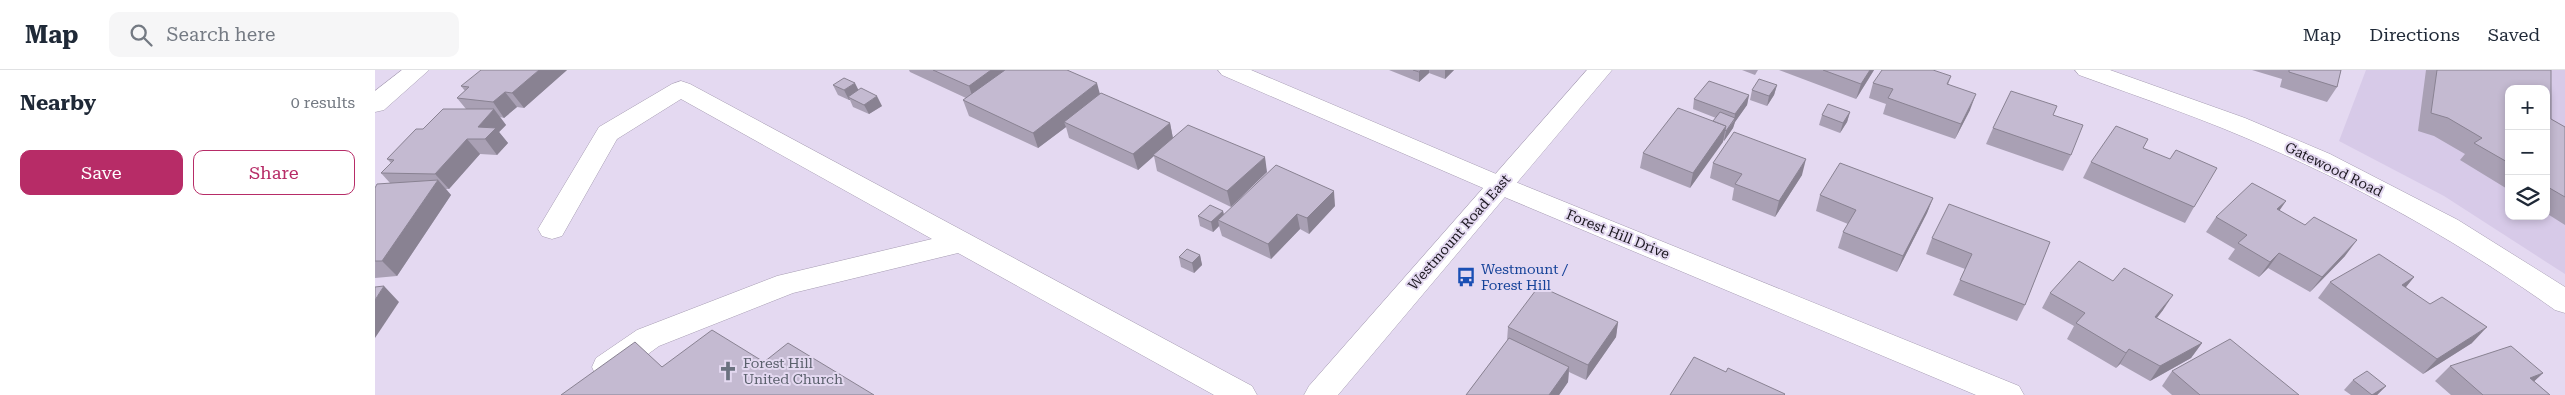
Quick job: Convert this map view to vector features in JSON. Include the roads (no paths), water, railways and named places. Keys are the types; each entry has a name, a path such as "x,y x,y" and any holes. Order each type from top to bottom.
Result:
{"street":[{"path":"375,104 417,70"},
{"name":"Forest Hill Drive","path":"1230,70 1499,185 2008,395"},
{"name":"Westmount Road East","path":"1320,395 1600,70"},
{"name":"Gatewood Road","path":"2087,70 2237,124 2341,170 2464,236 2565,302"},
{"path":"551,229 608,133 681,89 1241,395"},
{"path":"588,379 648,338 787,284 961,242"}],"place":[{"name":"Westmount / Forest Hill","path":"1466,277"},
{"name":"Forest Hill United Church","path":"728,371"}]}
